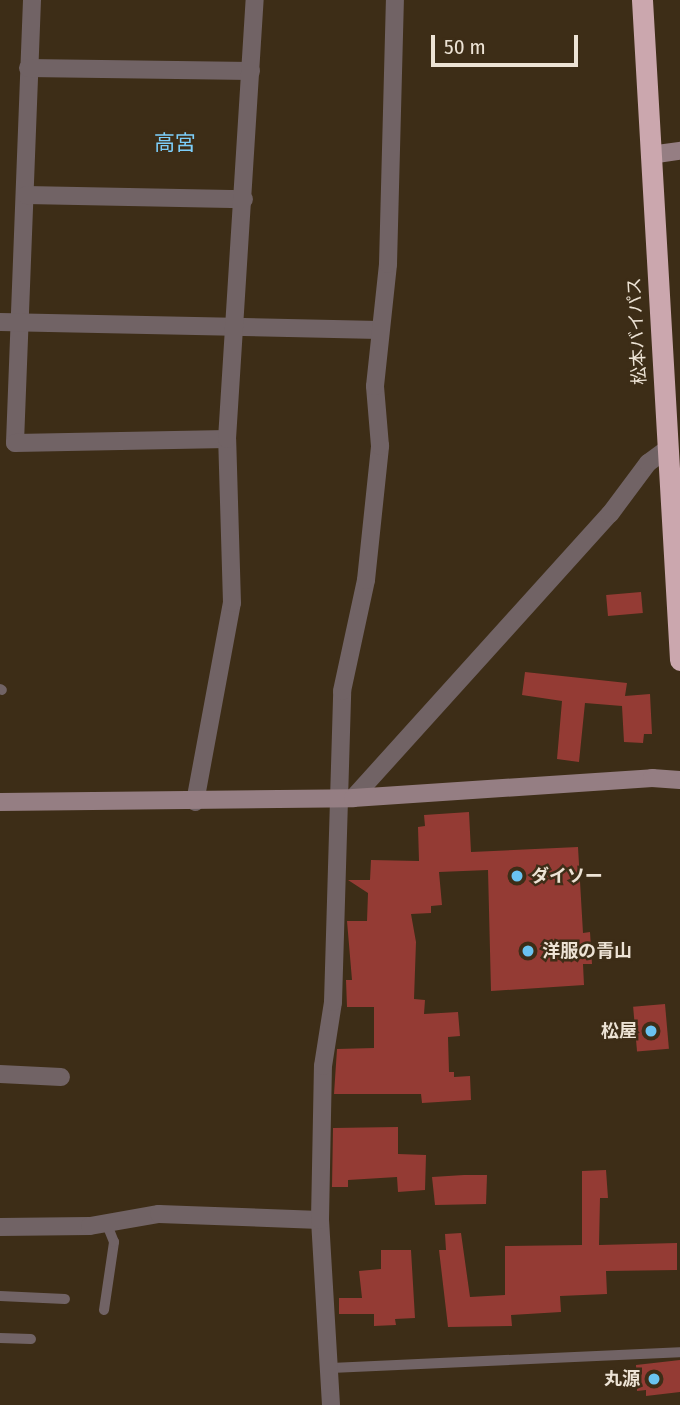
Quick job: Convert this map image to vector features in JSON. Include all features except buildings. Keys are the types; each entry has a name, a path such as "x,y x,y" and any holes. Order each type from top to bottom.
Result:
{"highway":[{"name":"松本バイパス","path":"642,0 680,660"}],"street":[{"path":"32,0 15,443 227,439"},
{"path":"195,802 232,603 227,439 237,326 255,0"},
{"path":"331,1405 331,1368 320,1220 323,1066 333,1002 347,798 342,691 374,520 380,446 375,386 388,264 395,0"},
{"path":"28,68 251,71"},
{"path":"650,155 680,151"},
{"path":"26,195 244,199"},
{"path":"0,322 379,330"},
{"path":"347,798 610,513 649,463 667,449"},
{"path":"0,802 195,802 347,798 652,778 680,780"},
{"path":"0,1074 61,1077"},
{"path":"0,1227 106,1222 159,1214 320,1220"}],"lane":[{"path":"104,1310 114,1242 106,1222"},
{"path":"0,1296 65,1299"},
{"path":"0,1338 31,1339"},
{"path":"331,1368 680,1352"}],"place":[{"name":"ダイソー","path":"517,876"},
{"name":"洋服の青山","path":"528,951"},
{"name":"松屋","path":"651,1031"},
{"name":"丸源","path":"654,1379"}],"district":[{"name":"高宮","path":"175,143"}]}
